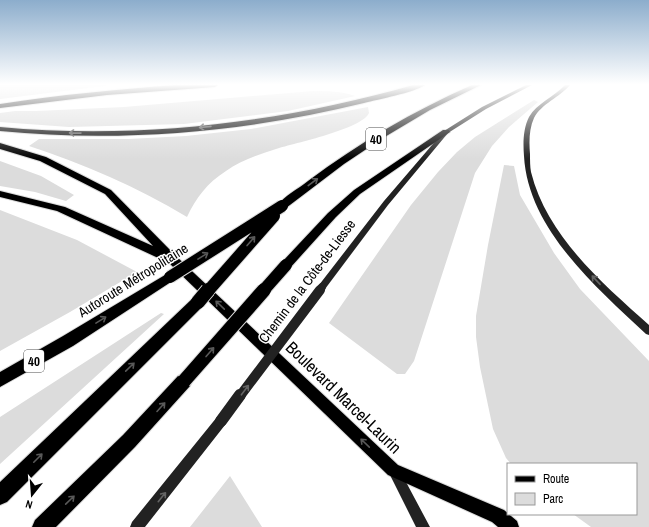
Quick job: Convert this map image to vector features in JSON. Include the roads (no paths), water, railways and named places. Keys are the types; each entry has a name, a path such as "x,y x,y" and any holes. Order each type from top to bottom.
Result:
{"highway":[{"path":"0,128 76,133 162,131 254,121 322,110"},
{"name":"40","path":"282,206 347,157 383,134 427,110"},
{"path":"42,527 129,441 332,216 357,192 446,132"},
{"path":"0,146 43,159 108,192 173,260"},
{"path":"0,194 61,209 173,260"},
{"path":"0,495 198,302 282,206"},
{"name":"Autoroute Métropolitaine","path":"0,380 68,340 282,206"}],"main road":[{"name":"Chemin de la Côte-de-Liesse","path":"137,527 221,421 386,203 446,132 481,110"},
{"path":"539,110 530,122 527,136 526,154 531,184 545,215 569,250 599,284 649,331"},
{"name":"Boulevard Marcel-Laurin","path":"173,260 393,470 498,516 511,527"},
{"path":"393,470 423,527"}]}
